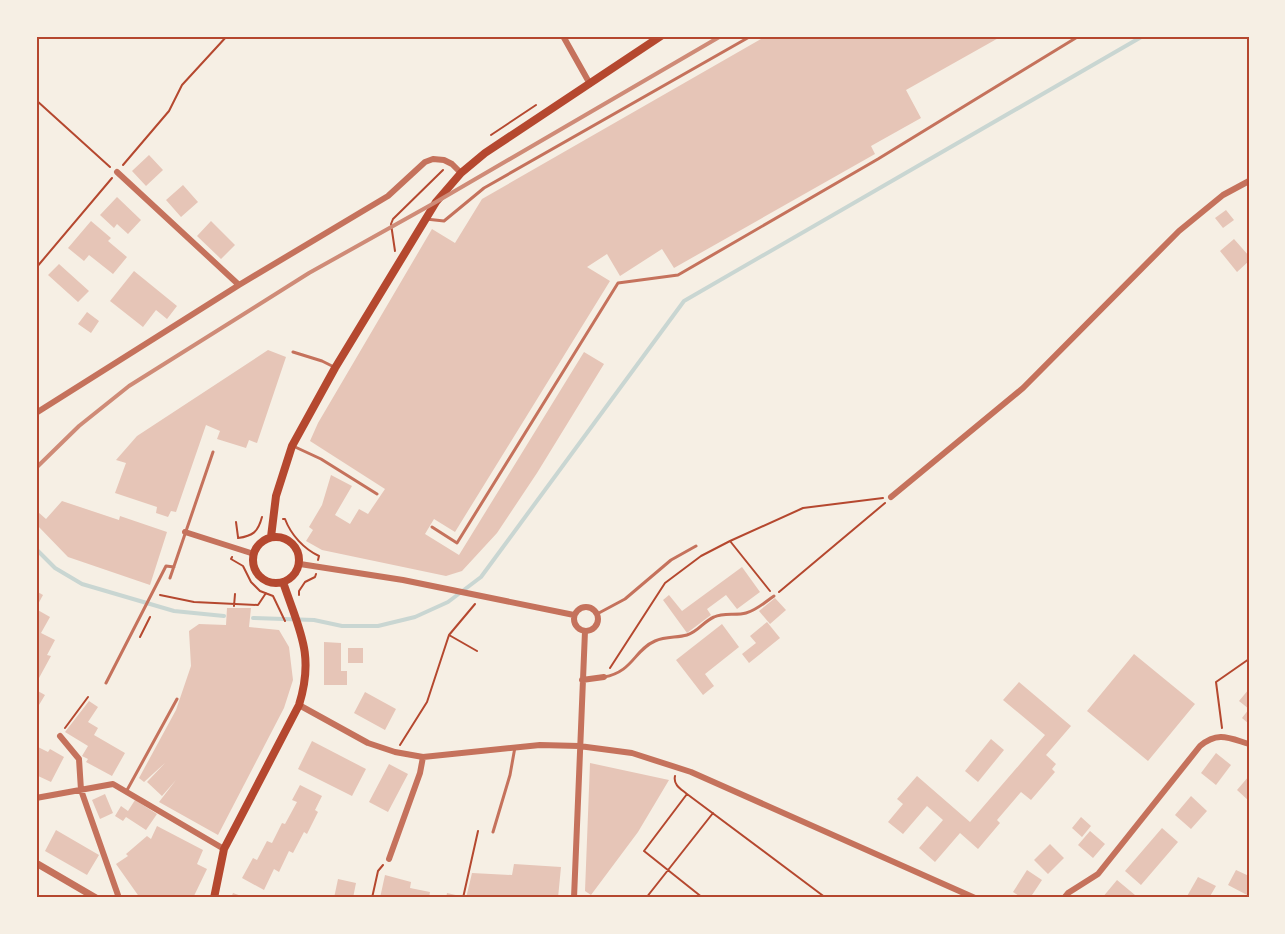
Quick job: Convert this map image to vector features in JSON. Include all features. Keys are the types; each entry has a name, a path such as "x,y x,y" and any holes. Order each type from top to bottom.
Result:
{"main road":[{"path":"271,537 276,496 292,446 335,368 443,193 461,173 485,153 661,36"},
{"path":"271,537 286,538 300,556 300,564 294,575 283,582 269,582 257,574 253,561 260,543 271,537"},
{"path":"214,898 224,849 299,705 305,685 306,651 283,582"}],"street":[{"path":"563,36 590,84"},
{"path":"36,412 239,285 388,196 425,162 433,159 444,160 461,173"},
{"path":"117,172 239,285"},
{"path":"891,497 1023,388 1179,231 1223,195 1249,181"},
{"path":"185,532 254,554"},
{"path":"300,564 438,587 574,615"},
{"path":"574,615 583,607 592,608 597,614 596,626 585,631"},
{"path":"574,615 576,626 585,631"},
{"path":"574,898 585,631"},
{"path":"582,680 604,677"},
{"path":"299,705 368,743 395,752 423,757 540,745 579,746 632,753 691,772 975,898"},
{"path":"60,736 79,759 81,790 119,898"},
{"path":"1064,898 1098,874 1200,746 1210,738 1224,736 1249,744"},
{"path":"389,859 417,782 423,757"},
{"path":"36,798 113,784 224,849"},
{"path":"36,863 96,898"}],"lane":[{"path":"425,219 444,221 484,188 751,36"},
{"path":"432,527 457,543 618,283 678,276 878,159 1079,36"},
{"path":"293,352 322,361 335,368"},
{"path":"292,446 321,459 378,494"},
{"path":"170,578 213,452"},
{"path":"597,614 625,599 671,560 696,546"},
{"path":"106,683 166,566 174,567"},
{"path":"604,677 622,672 652,642 664,637 694,632 713,617 745,614 774,596"},
{"path":"126,792 177,699"},
{"path":"493,832 510,775 515,746"}],"path":[{"path":"36,268 169,111 182,85 226,36"},
{"path":"36,100 117,172"},
{"path":"604,677 665,583 701,556 803,508 891,497"},
{"path":"730,541 774,596 891,497"},
{"path":"236,522 238,538 250,536 256,532 262,518"},
{"path":"285,519 288,527 306,550 319,556"},
{"path":"231,559 243,566 251,582 273,596 281,611"},
{"path":"300,599 299,591 305,582 315,577"},
{"path":"162,596 194,602 258,605 267,593"},
{"path":"235,594 235,605"},
{"path":"395,752 428,702 449,635 482,596"},
{"path":"449,635 477,651"},
{"path":"1224,736 1216,682 1249,659"},
{"path":"60,736 88,697"},
{"path":"677,786 826,898"},
{"path":"687,794 644,851 703,898"},
{"path":"646,898 713,813"},
{"path":"463,898 478,831"},
{"path":"372,898 378,871 389,859"}],"building":[{"path":"766,36 1002,36 906,90 921,118 871,146 875,154 674,268 662,249 620,276 607,254 587,267 610,281 455,532 434,519 425,534 459,555 584,352 604,364 497,533 462,571 446,576 322,550 306,541 313,530 309,527 322,505 331,475 352,486 335,515 350,524 359,509 368,514 385,489 310,441 318,423 432,229 455,243 482,199"},
{"path":"149,155 163,170 146,186 132,171"},
{"path":"183,185 198,202 181,217 166,200"},
{"path":"117,197 141,220 128,234 117,224 114,228 100,215"},
{"path":"1226,210 1234,220 1223,228 1215,218"},
{"path":"91,221 111,238 108,241 127,257 113,274 89,255 84,261 68,248"},
{"path":"211,221 235,245 221,259 197,236"},
{"path":"1234,239 1249,256 1249,261 1237,272 1220,251"},
{"path":"59,264 89,291 78,302 48,275"},
{"path":"134,271 177,306 167,319 156,310 143,327 110,301"},
{"path":"87,312 99,321 91,333 78,324"},
{"path":"268,350 286,357 257,443 249,440 246,448 217,439 220,431 206,425 176,512 171,511 168,517 156,513 157,507 115,493 126,463 116,460 137,436"},
{"path":"62,501 119,520 120,516 167,532 150,585 68,557 36,524 38,512 46,519"},
{"path":"742,567 760,592 737,609 726,595 707,609 711,615 687,633 663,600 669,595 682,611"},
{"path":"36,591 43,595 36,608"},
{"path":"775,598 786,610 770,624 759,611"},
{"path":"227,608 251,608 249,627 279,630 289,647 293,680 284,708 218,835 159,802 176,780 162,796 147,782 165,763 144,782 139,778 176,710 191,666 189,631 199,624 226,625"},
{"path":"36,609 50,617 41,633 55,640 47,655 51,656 39,678 36,676"},
{"path":"767,622 780,638 749,663 742,654 756,643 750,636"},
{"path":"722,624 739,647 705,674 714,686 703,695 676,660"},
{"path":"324,642 341,643 341,671 347,671 347,685 324,685"},
{"path":"348,648 363,648 363,663 348,663"},
{"path":"1134,654 1195,704 1148,761 1087,711"},
{"path":"1019,682 1071,726 1046,755 1056,764 1052,769 1055,772 1031,800 1021,792 997,820 1000,823 978,849 960,833 935,862 919,848 943,820 927,806 903,834 888,822 903,804 897,799 917,776 970,822 1045,735 1003,700"},
{"path":"1249,689 1249,709 1239,701"},
{"path":"36,690 45,695 36,710"},
{"path":"365,692 396,709 385,730 354,713"},
{"path":"89,701 98,707 88,722 98,728 94,735 125,753 112,776 86,762 88,759 82,756 88,746 65,732"},
{"path":"1249,709 1249,724 1242,718"},
{"path":"991,739 1004,750 978,782 965,771"},
{"path":"312,741 366,769 352,796 298,769"},
{"path":"36,746 48,752 50,749 64,757 51,782 36,775"},
{"path":"1216,753 1231,765 1216,785 1201,773"},
{"path":"590,763 669,780 638,832 591,895 585,891"},
{"path":"389,764 408,774 388,812 369,802"},
{"path":"1249,776 1249,801 1237,790"},
{"path":"300,785 322,796 315,810 318,812 307,834 304,832 293,853 289,851 279,872 274,869 264,890 242,878 253,858 257,860 267,841 272,843 282,823 285,824 297,802 292,800"},
{"path":"105,794 113,813 100,819 92,800"},
{"path":"1191,796 1207,811 1191,829 1175,815"},
{"path":"135,800 157,814 146,830 126,817 123,821 115,816 121,806 128,811"},
{"path":"1081,817 1091,826 1082,837 1072,828"},
{"path":"157,826 203,850 197,864 207,869 193,898 140,898 116,864 128,856 126,854 147,836 151,839"},
{"path":"1162,828 1178,842 1141,885 1125,871"},
{"path":"56,830 99,855 87,875 45,851"},
{"path":"1090,831 1105,844 1093,858 1078,845"},
{"path":"1050,844 1064,858 1048,874 1034,860"},
{"path":"514,864 561,867 558,898 466,898 472,873 512,875"},
{"path":"1027,870 1042,880 1030,898 1022,898 1013,892"},
{"path":"1236,870 1249,876 1249,896 1228,885"},
{"path":"385,875 411,882 410,888 430,892 429,898 380,898"},
{"path":"1198,877 1216,886 1209,898 1186,898"},
{"path":"338,879 356,883 353,898 334,898"},
{"path":"1117,880 1135,895 1133,898 1102,898"},
{"path":"233,893 247,898 231,898"},
{"path":"447,893 460,896 459,898 446,898"}],"waterway":[{"path":"253,618 314,620 342,626 378,626 415,617 448,602 481,577 684,301 1143,36"},
{"path":"36,549 55,568 82,584 174,611 224,616"}],"railway":[{"path":"36,468 79,426 129,386 309,273 721,36"}]}
